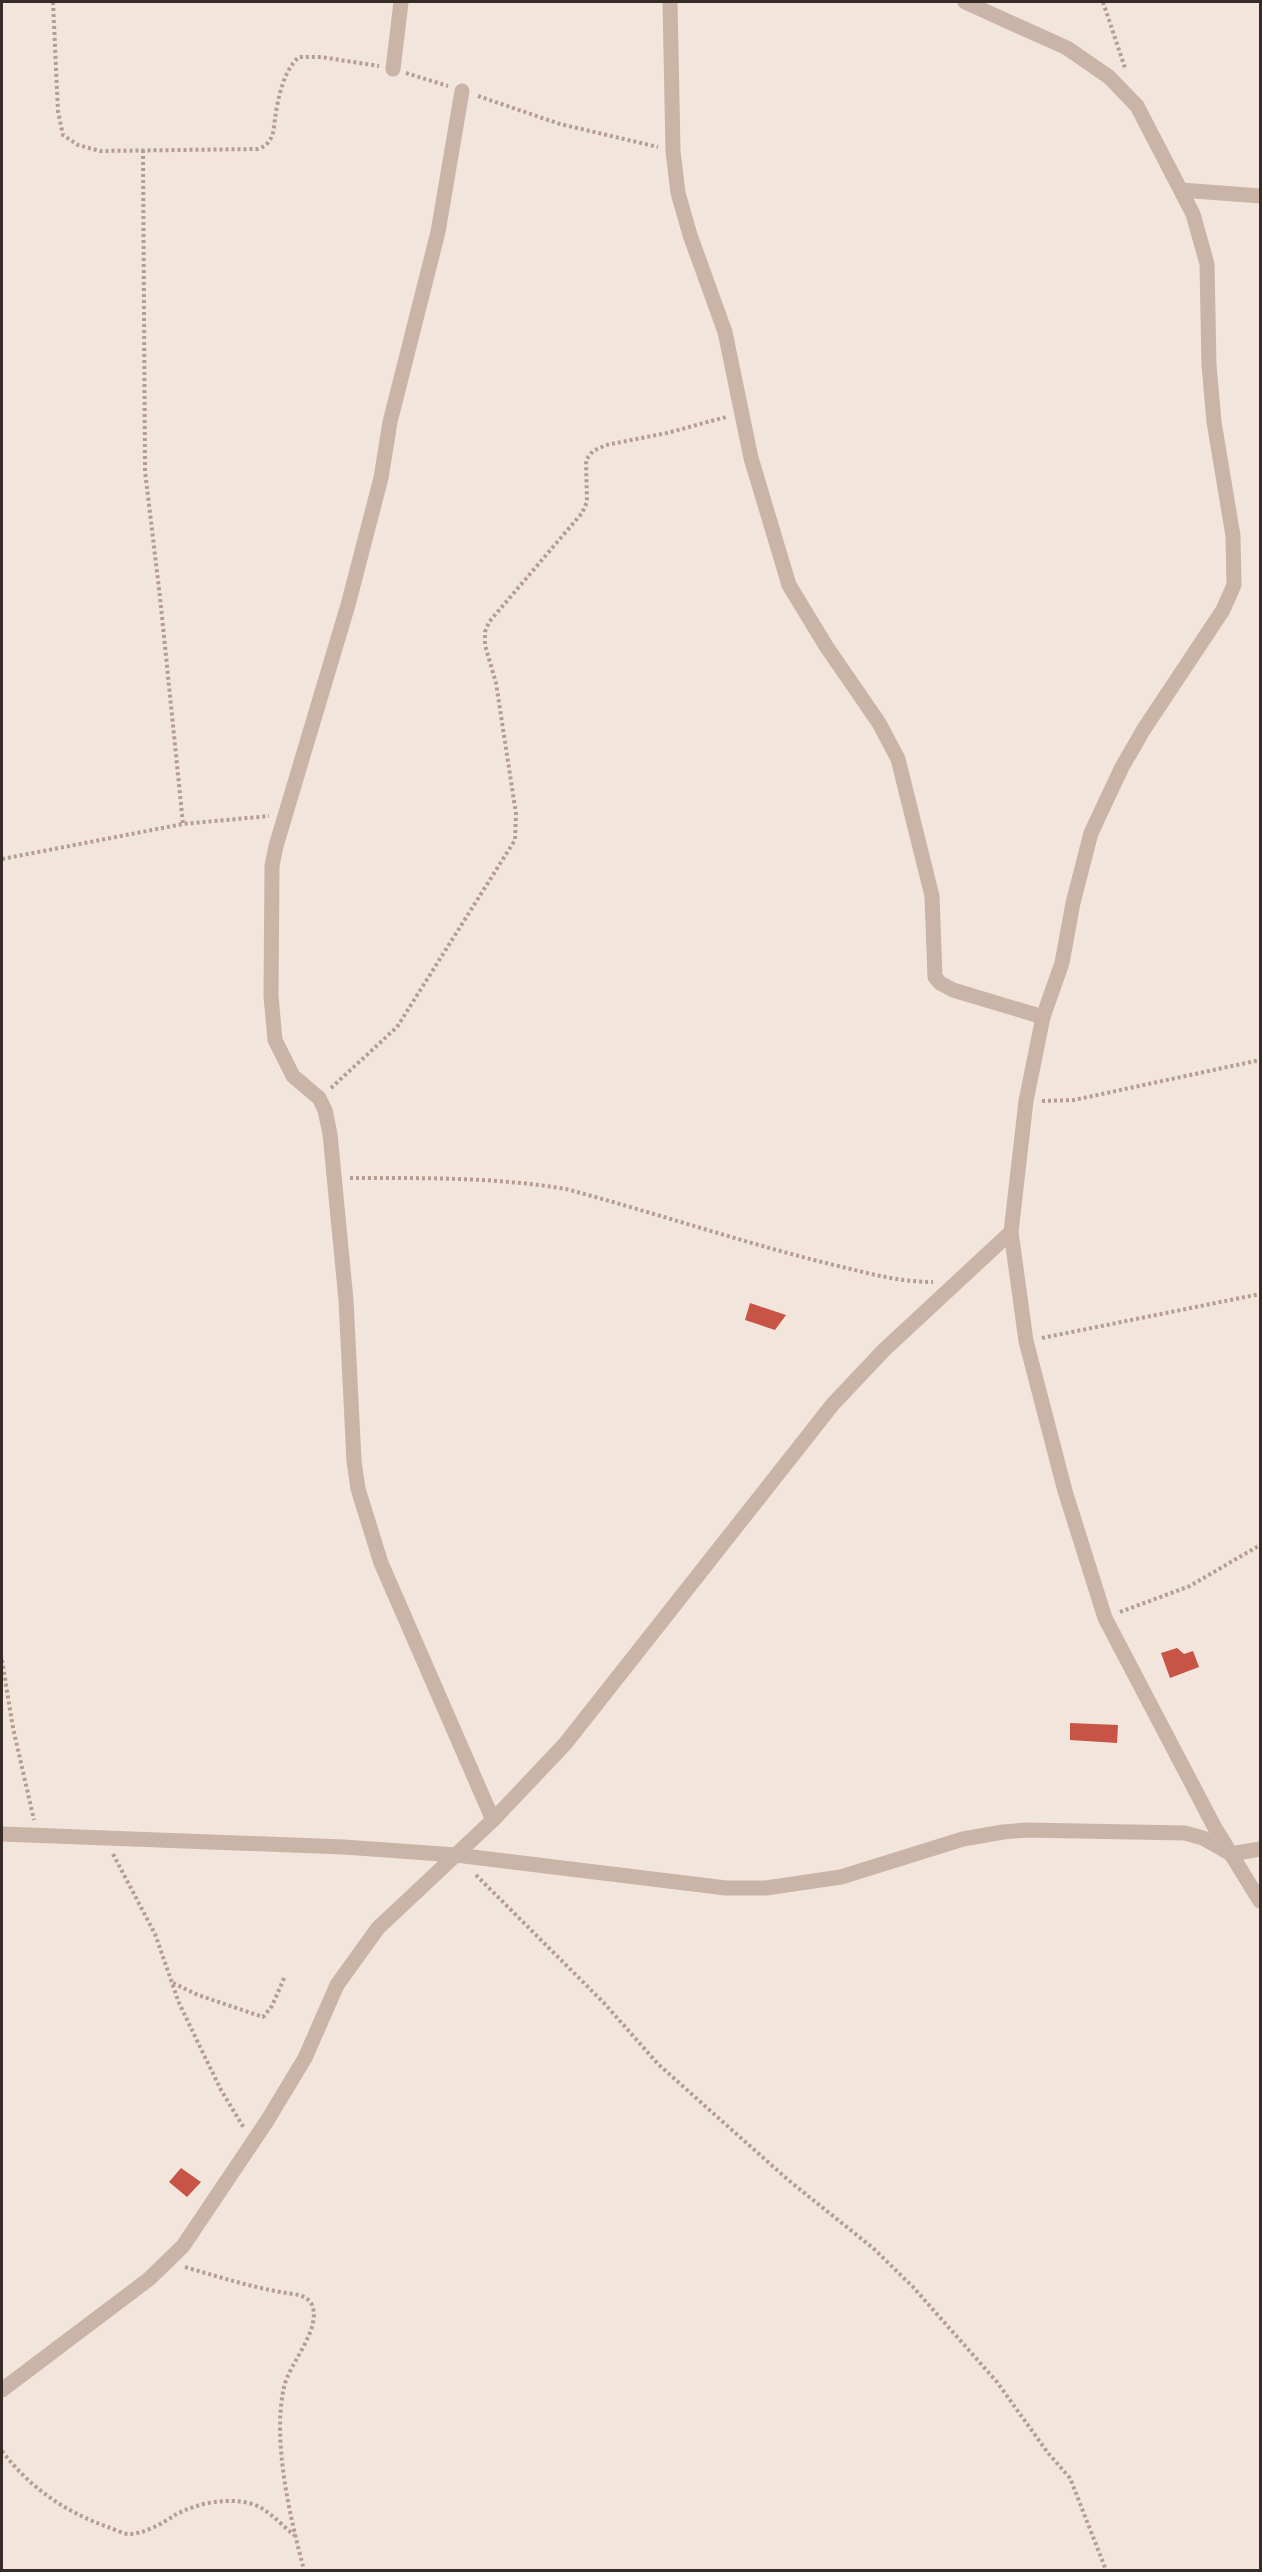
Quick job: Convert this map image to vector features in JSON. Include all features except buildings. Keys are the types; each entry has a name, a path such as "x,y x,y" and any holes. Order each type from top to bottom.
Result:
{"street":[{"path":"393,69 401,2"},
{"path":"670,2 673,151 678,193 690,235 725,332 751,458 789,585 826,646 879,723 898,759 932,896 935,977 940,983 953,990 1043,1017"},
{"path":"965,2 1067,48 1109,77 1137,106 1193,214 1208,264 1210,376 1216,433 1233,536 1234,585 1223,610 1138,739 1091,833 1073,903 1062,963 1043,1017 1026,1101 1011,1232 1026,1341 1065,1491 1105,1617 1209,1818 1260,1901"},
{"path":"462,91 438,232 390,422 381,478 348,605 272,866 271,996 274,1033 282,1057 293,1076 319,1098 327,1118 335,1177 346,1300 354,1461 358,1489 381,1563 493,1820"},
{"path":"1181,190 1260,196"},
{"path":"2,2390 149,2279 183,2246 254,2142 305,2058 337,1985 378,1928 493,1820 591,1712 833,1404 884,1350 1011,1232"},
{"path":"2,1834 344,1847 456,1856 726,1888 766,1888 841,1877 963,1839 1026,1830 1185,1833 1203,1838 1231,1854 1260,1849"}],"path":[{"path":"53,2 58,112 63,135 78,145 100,151 258,149 268,144 272,136 287,74 292,63 299,57 365,62 393,69 560,124 673,151"},
{"path":"1103,2 1127,74"},
{"path":"143,150 145,471 183,824"},
{"path":"319,1098 397,1027 515,840 516,814 496,683 485,645 485,632 489,622 582,513 587,502 586,460 588,456 606,445 667,433 742,413"},
{"path":"2,859 183,824 223,819 285,816"},
{"path":"1026,1101 1074,1100 1260,1060"},
{"path":"335,1177 540,1185 621,1204 799,1258 873,1276 910,1282 956,1281"},
{"path":"1026,1341 1260,1294"},
{"path":"1105,1617 1190,1586 1260,1545"},
{"path":"2,1660 13,1728 38,1835"},
{"path":"104,1838 155,1934 179,2003 221,2090 254,2142"},
{"path":"456,1856 515,1911 530,1930 604,2003 658,2064 787,2179 873,2248 913,2287 997,2382 1048,2453 1070,2478 1106,2571"},
{"path":"173,1983 198,1995 263,2017 275,2001 285,1976"},
{"path":"167,2261 249,2286 297,2294 311,2303 314,2316 309,2335 284,2384 278,2420 295,2535 304,2571"},
{"path":"2,2451 28,2481 53,2501 88,2520 129,2534 158,2526 181,2512 211,2501 234,2501 261,2507 295,2535"}]}
